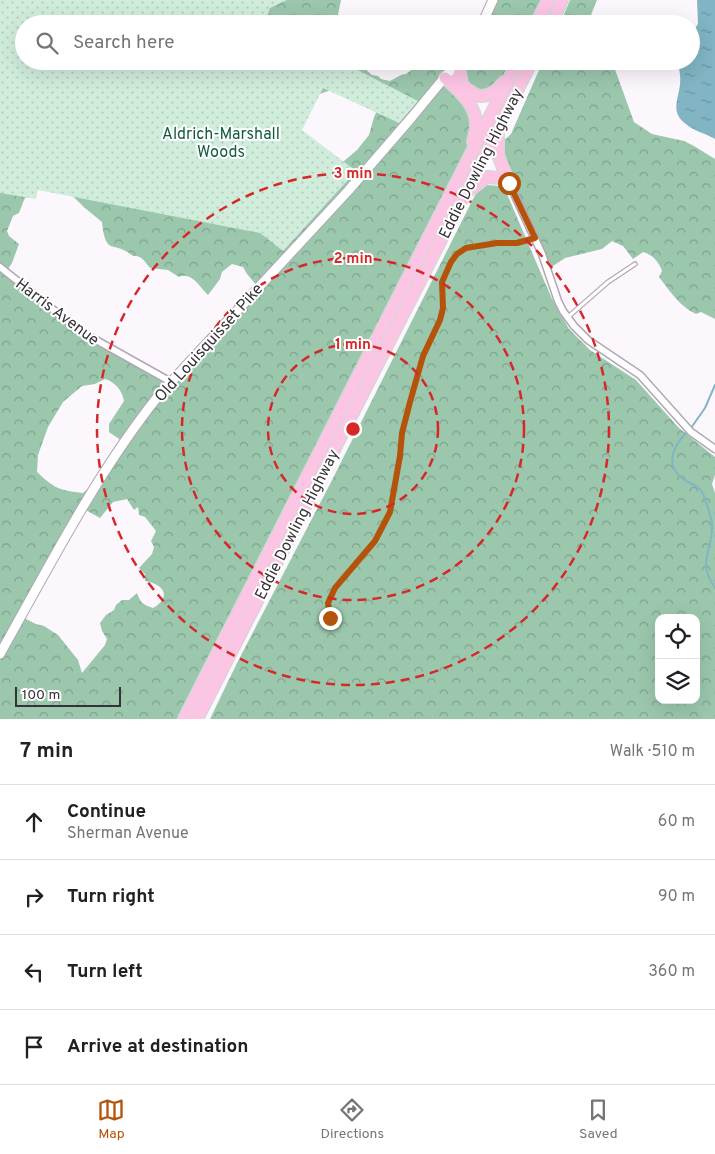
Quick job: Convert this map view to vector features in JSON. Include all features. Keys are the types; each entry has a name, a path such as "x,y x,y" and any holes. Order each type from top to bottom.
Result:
{"highway":[{"path":"540,15 548,0"},
{"path":"555,15 562,0"},
{"path":"460,70 462,84"},
{"path":"447,75 476,95 488,96 495,92 512,70"},
{"name":"Eddie Dowling Highway","path":"184,719 514,70"},
{"name":"Eddie Dowling Highway","path":"197,719 528,70"},
{"path":"447,75 475,113 476,127 471,156"},
{"path":"498,130 498,155 509,183"},
{"path":"466,192 487,177 499,178 509,183"}],"street":[{"path":"486,15 493,0"},
{"name":"Old Louisquisset Pike","path":"0,654 81,508 114,455 137,423 170,382 194,359 348,191 451,70"},
{"path":"509,183 535,238 558,301 568,318 588,340 640,375 691,432 715,448"},
{"name":"Harris Avenue","path":"0,267 80,331 170,382"}],"lane":[{"path":"568,318 608,282 635,264"}],"path":[{"path":"235,719 241,713 285,705 297,700 340,651 343,641 330,618 328,603 335,588 375,541 390,512 402,433 423,356 440,320 443,308 442,282 451,262 457,254 466,248 497,243 517,243 535,238"},
{"path":"410,719 439,715 450,719"}],"green space":[{"path":"0,0 341,0 338,15 15,15 15,70 366,70 372,75 390,81 411,70 452,70 439,87 445,87 454,91 470,115 473,130 465,159 185,719 0,719","holes":["359,80 381,102 369,135 357,150 344,161 332,166 283,123 292,104","36,181 58,182 102,222 108,244 141,258 150,268 168,270 179,277 187,276 208,295 220,279 222,272 232,264 243,267 258,287 167,380 75,330 6,272 12,263 19,244 9,236 7,231 13,216 19,213 24,200","105,379 115,384 122,393 124,401 109,424 109,432 122,441 94,483 83,493 63,490 48,482 37,472 38,455 48,427 63,402 82,386 95,384","127,499 134,510 138,507 139,515 145,517 156,531 151,541 154,547 152,554 139,568 145,574 145,581 157,585 161,588 164,595 159,604 153,608 142,603 137,593 129,600 122,600 116,605 114,610 106,615 100,623 107,639 105,645 82,673 78,660 58,635 44,626 26,619 24,611 82,508 100,518 113,502"]},
{"name":"Aldrich-Marshall Woods","path":"0,0 287,0 270,8 268,15 15,15 15,70 358,70 418,101 399,123 323,88 302,130 356,171 283,251 260,233 38,190 36,199 0,193"},
{"path":"493,0 548,0 540,15 486,15"},
{"path":"570,0 597,0 591,15 564,15"},
{"path":"454,70 511,70 500,86 479,96"},
{"path":"539,70 615,70 634,122 652,134 684,141 715,159 715,319 701,312 696,314 680,303 659,277 662,271 652,257 643,252 633,259 623,246 612,241 602,249 565,258 547,270 509,192 496,148 511,134"},
{"path":"487,185 499,186 507,194 552,299 569,329 590,350 636,380 679,428 715,457 715,475 712,484 715,493 715,719 210,719 237,663 330,484 479,189"}],"water":[{"path":"697,0 715,0 715,139 693,129 684,122 677,113 676,108 680,82 679,70 700,70 700,15 698,15"}],"waterway":[{"path":"691,428 705,408 715,385"},
{"path":"686,433 673,453 673,466 682,478 702,491 704,496 712,525 712,535 706,563 709,578 715,588"}],"route":[{"path":"330,618 328,603 335,588 375,541 390,512 402,433 423,356 440,320 443,308 442,282 451,262 457,254 466,248 497,243 517,243 535,238 509,183"}]}
